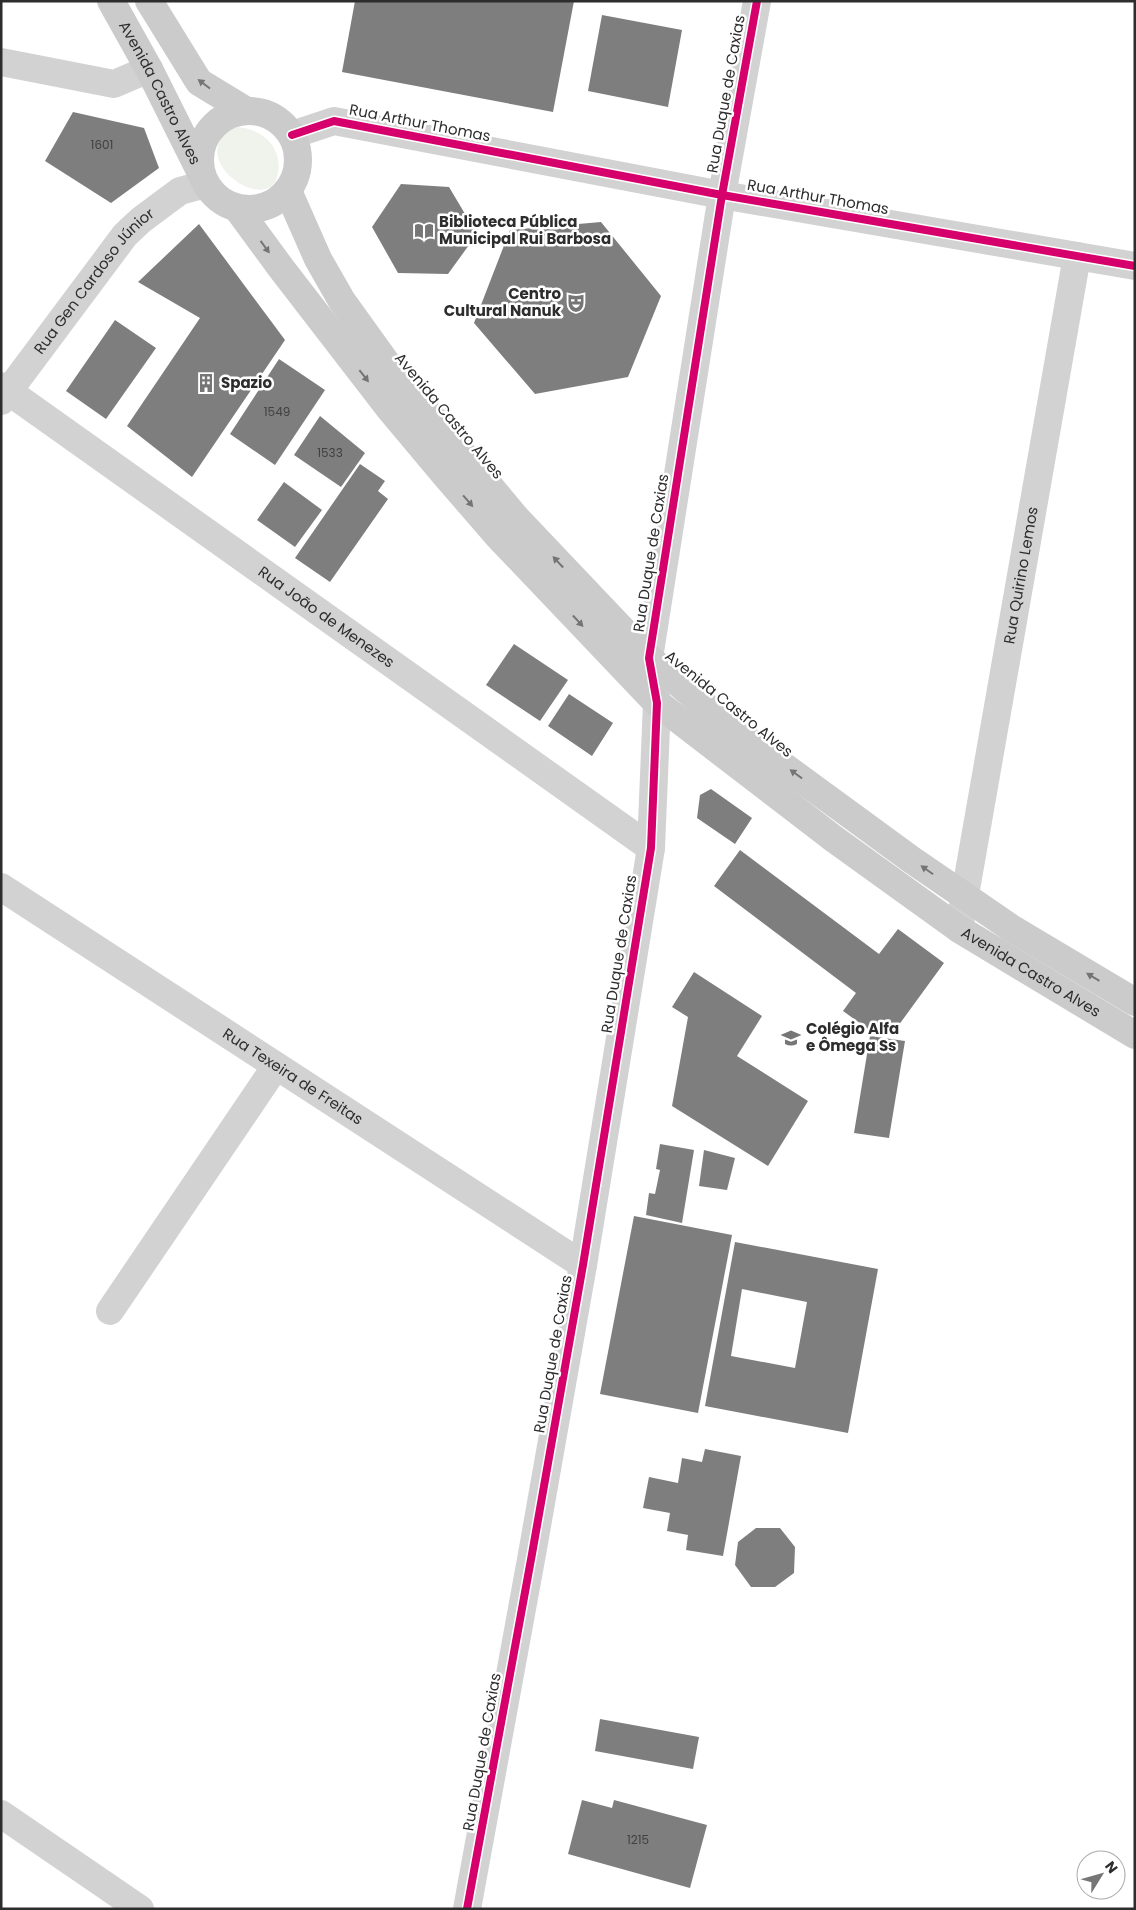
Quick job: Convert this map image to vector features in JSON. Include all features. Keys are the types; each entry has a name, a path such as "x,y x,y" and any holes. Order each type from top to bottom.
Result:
{"main road":[{"name":"Avenida Castro Alves","path":"111,1 149,69 206,184"},
{"path":"150,1 198,82 244,110"},
{"path":"244,110 264,112 280,121 292,135 299,154 297,174 288,191 274,203 256,209 236,208 219,199 206,184 200,165 202,146 211,128 226,116 244,110"},
{"name":"Avenida Castro Alves","path":"288,191 318,259 342,301 388,365 456,467 498,536 657,703 834,839 959,929 1135,1035"},
{"name":"Avenida Castro Alves","path":"236,208 371,386 456,467 518,519 649,658 730,727 912,860 1011,928 1135,1002"}],"street":[{"name":"Rua Duque de Caxias","path":"467,1909 583,1265 651,848 657,703 649,658 722,195 757,1"},
{"path":"1,62 114,84 149,69"},
{"name":"Rua Arthur Thomas","path":"292,135 334,121 722,195 1135,266"},
{"name":"Rua Gen Cardoso Júnior","path":"4,393 126,235 141,220 180,191 206,184"},
{"name":"Rua Quirino Lemos","path":"959,929 1077,256"},
{"name":"Rua João de Menezes","path":"4,393 651,848"},
{"name":"Rua Texeira de Freitas","path":"1,887 583,1265"},
{"path":"110,1312 276,1066"},
{"path":"1,1814 140,1909"}],"shaded area":[{"path":"234,127 244,128 262,135 274,148 278,157 279,167 277,177 270,187 259,190 245,186 232,178 222,167 217,154 221,140"}],"building":[{"path":"355,1 574,1 553,112 342,72"},
{"path":"602,15 682,30 668,107 588,91"},
{"path":"73,112 144,128 159,168 111,203 45,161"},
{"name":"Biblioteca Pública Municipal Rui Barbosa","path":"401,184 449,187 477,234 448,274 398,273 372,227"},
{"name":"Centro Cultural Nanuk","path":"601,222 661,296 628,377 535,394 474,323 510,230"},
{"name":"Spazio","path":"199,224 285,340 192,477 127,426 200,318 138,282"},
{"path":"115,320 156,348 106,419 66,391"},
{"path":"279,359 325,390 275,465 230,434"},
{"path":"320,416 365,453 341,487 294,455"},
{"path":"360,464 385,481 378,491 388,499 330,582 295,558"},
{"path":"284,482 322,510 295,547 257,520"},
{"path":"514,644 568,680 540,721 486,685"},
{"path":"569,694 613,723 592,756 548,726"},
{"path":"711,789 752,818 735,844 697,818 700,795"},
{"path":"740,850 879,954 898,929 944,963 893,1033 868,1029 843,1011 856,993 714,886"},
{"path":"694,972 762,1016 737,1056 808,1101 768,1166 672,1106 688,1017 672,1007"},
{"path":"870,1036 905,1041 889,1138 854,1133"},
{"path":"660,1144 694,1150 682,1223 646,1215 649,1193 655,1194 660,1170 656,1169"},
{"path":"704,1150 735,1158 727,1190 699,1186"},
{"path":"634,1216 732,1235 698,1413 600,1394"},
{"path":"735,1242 878,1269 848,1433 705,1406","holes":["742,1289 807,1302 795,1368 731,1356"]},
{"path":"705,1449 741,1456 723,1556 686,1550 688,1535 667,1531 670,1513 643,1508 649,1477 678,1483 682,1458 702,1462"},
{"path":"756,1528 780,1528 795,1547 794,1573 775,1587 751,1587 735,1565 738,1542"},
{"path":"600,1719 699,1737 693,1769 595,1751"},
{"path":"582,1800 612,1808 614,1800 707,1825 690,1888 568,1854"}],"cycle path":[{"path":"467,1909 583,1265 651,848 657,703 649,658 722,195 757,1"},
{"path":"292,135 334,121 722,195 1135,266"}],"place":[{"name":"Biblioteca Pública Municipal Rui Barbosa","path":"424,231"},
{"name":"Centro Cultural Nanuk","path":"576,303"},
{"name":"Spazio","path":"206,383"},
{"name":"Colégio Alfa e Ômega Ss","path":"791,1038"}]}
